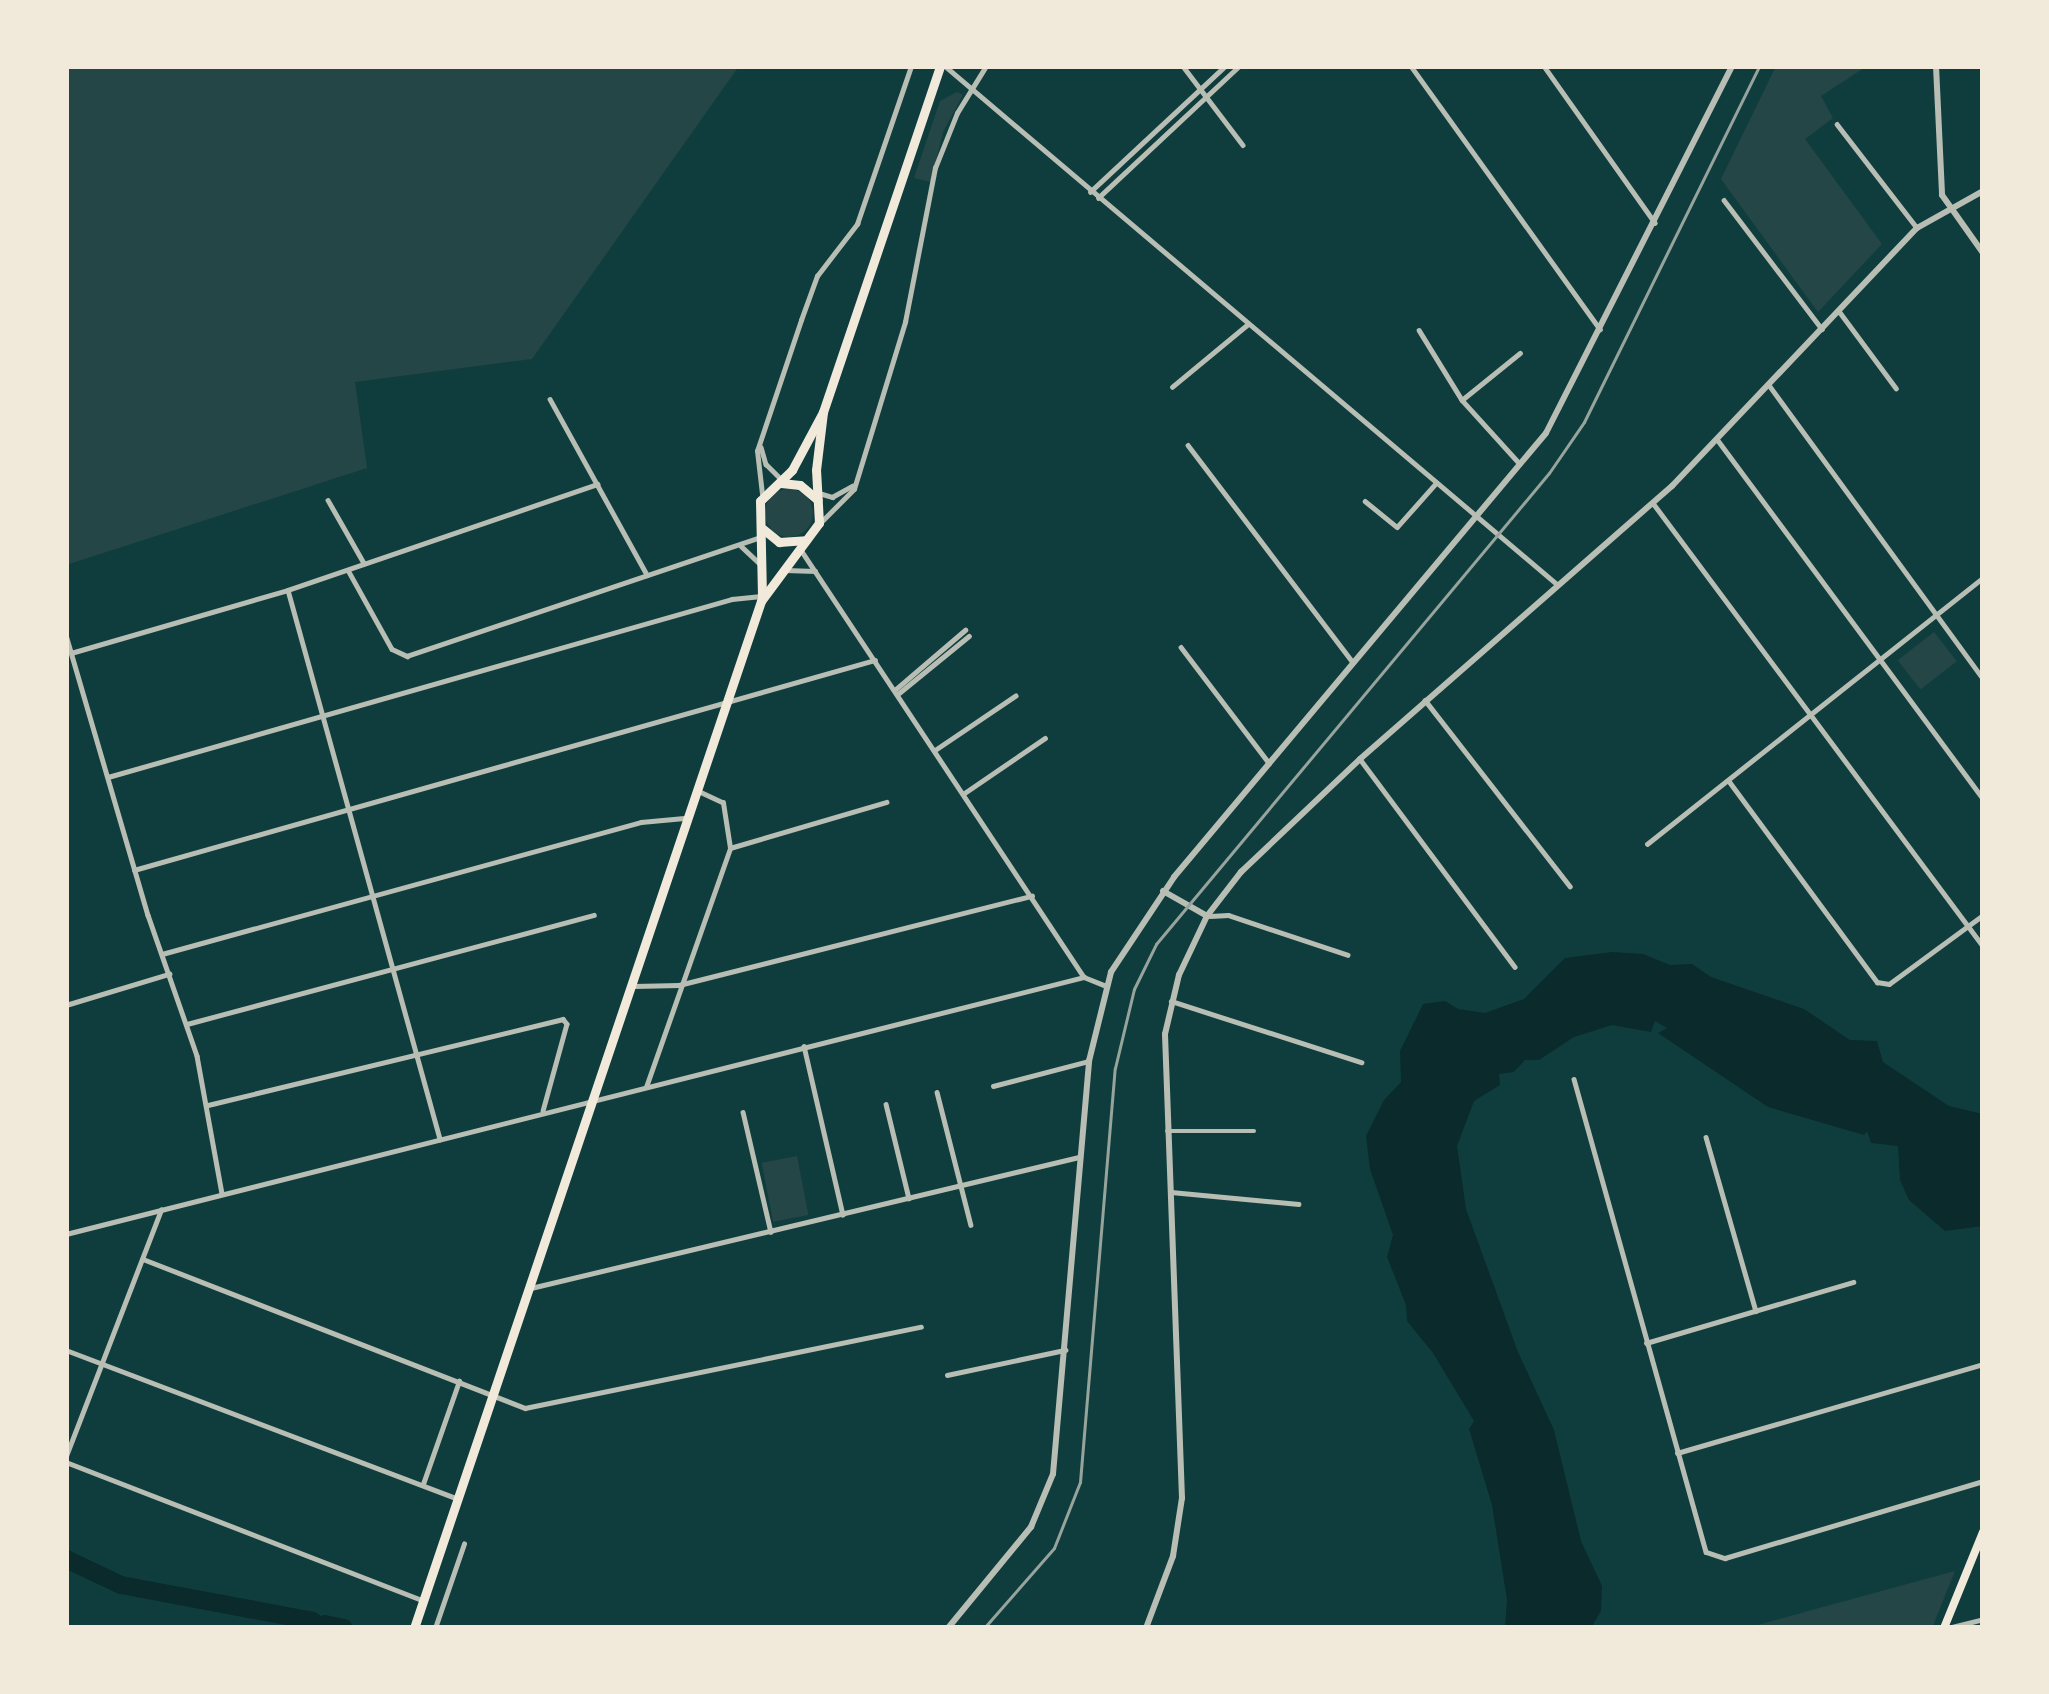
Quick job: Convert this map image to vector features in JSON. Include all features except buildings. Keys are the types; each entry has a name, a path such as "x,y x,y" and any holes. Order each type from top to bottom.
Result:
{"highway":[{"path":"415,1628 761,599 762,497 782,482 823,412 943,66"},
{"path":"761,599 818,526 823,412"},
{"path":"782,482 804,486 818,497"},
{"path":"764,533 800,544"}],"main road":[{"path":"1946,1628 1983,1532"}],"street":[{"path":"762,497 755,468 760,441 817,276 866,204 911,66"},
{"path":"943,66 1558,585"},
{"path":"818,526 845,502 856,482 905,322 935,168 951,124 986,66"},
{"path":"1183,66 1243,145"},
{"path":"1090,192 1225,66"},
{"path":"1098,198 1239,66"},
{"path":"1411,66 1600,329"},
{"path":"1544,66 1655,223"},
{"path":"948,1628 1015,1550 1041,1509 1056,1455 1079,1157 1089,1061 1104,985 1163,891 1557,416 1732,66"},
{"path":"1936,66 1942,195 1983,253"},
{"path":"1837,124 1917,227"},
{"path":"1146,1628 1181,1519 1165,1052 1171,1001 1207,916 1251,861 1360,759 1653,503 1917,227 1983,191"},
{"path":"1724,200 1822,329"},
{"path":"1839,310 1896,388"},
{"path":"1172,386 1247,325"},
{"path":"1419,330 1462,400 1520,464"},
{"path":"1462,400 1520,353"},
{"path":"1769,385 1983,678"},
{"path":"550,399 647,575"},
{"path":"1717,440 1983,799"},
{"path":"760,441 766,464 782,482"},
{"path":"1188,445 1353,662"},
{"path":"818,497 832,496 856,482"},
{"path":"1366,501 1396,527 1436,483"},
{"path":"71,652 348,571 597,484"},
{"path":"328,500 365,565"},
{"path":"1653,503 1813,711 1983,946"},
{"path":"348,571 392,649 407,656 764,533"},
{"path":"800,544 1084,977 1104,985"},
{"path":"736,545 751,551 763,572"},
{"path":"780,572 815,572"},
{"path":"1647,844 1983,578"},
{"path":"288,590 440,1139"},
{"path":"108,777 732,599 761,599"},
{"path":"896,692 967,633"},
{"path":"66,635 134,870 187,1024 208,1105 222,1194"},
{"path":"1180,647 1268,764"},
{"path":"134,870 875,660"},
{"path":"934,751 1015,696"},
{"path":"1425,700 1570,886"},
{"path":"963,794 1045,739"},
{"path":"1360,759 1514,967"},
{"path":"1727,780 1881,984 1889,984 1983,915"},
{"path":"646,1087 730,848 723,803 697,791"},
{"path":"730,848 886,802"},
{"path":"162,954 651,819 686,818"},
{"path":"1163,891 1207,916 1228,916 1348,955"},
{"path":"631,986 679,986 1032,896"},
{"path":"187,1024 594,915"},
{"path":"66,1005 169,974"},
{"path":"66,1234 1084,977"},
{"path":"1171,1001 1360,1062"},
{"path":"208,1105 556,1018 567,1024 543,1112"},
{"path":"804,1046 842,1215"},
{"path":"993,1086 1089,1061"},
{"path":"1574,1079 1702,1546 1712,1557 1725,1558 1983,1481"},
{"path":"937,1092 970,1225"},
{"path":"886,1104 909,1198"},
{"path":"743,1112 771,1232"},
{"path":"1167,1131 1254,1131"},
{"path":"1706,1137 1756,1311"},
{"path":"531,1288 1079,1157"},
{"path":"1171,1192 1298,1204"},
{"path":"161,1210 66,1459 424,1601"},
{"path":"142,1259 533,1407 921,1328"},
{"path":"1646,1342 1853,1282"},
{"path":"66,1350 458,1499"},
{"path":"947,1376 1065,1350"},
{"path":"1677,1453 1983,1364"},
{"path":"422,1486 459,1382"},
{"path":"435,1628 464,1544"},
{"path":"1946,1628 1983,1619"}],"shaded area":[{"path":"66,66 739,66 532,359 355,382 367,468 66,565"},
{"path":"1776,66 1867,66 1821,96 1833,118 1805,139 1882,244 1818,312 1721,179"},
{"path":"957,92 963,95 943,132 931,182 914,178 940,101"},
{"path":"789,489 806,496 813,513 806,530 789,537 772,530 765,513 772,496"},
{"path":"1934,632 1957,661 1921,689 1898,660"},
{"path":"1643,954 1670,965 1692,964 1711,977 1804,1009 1850,1040 1877,1041 1883,1062 1949,1106 1983,1114 1983,1226 1945,1231 1909,1200 1900,1180 1898,1146 1871,1143 1867,1131 1864,1135 1768,1107 1658,1033 1667,1028 1655,1021 1651,1032 1612,1025 1574,1037 1539,1060 1525,1060 1514,1072 1499,1074 1500,1085 1474,1101 1457,1146 1466,1209 1518,1352 1554,1430 1581,1541 1602,1586 1601,1611 1591,1628 1505,1628 1507,1600 1492,1505 1469,1429 1474,1421 1433,1353 1407,1321 1406,1305 1387,1257 1393,1235 1370,1169 1366,1136 1384,1100 1401,1082 1400,1051 1423,1004 1445,1001 1458,1009 1485,1013 1524,999 1565,958"},
{"path":"797,1156 808,1215 773,1222 762,1163"},
{"path":"1955,1571 1932,1628 1747,1628 1812,1610"}],"waterway":[{"path":"66,1559 121,1585 313,1621"},
{"path":"325,1624 344,1628"}],"railway":[{"path":"984,1628 1054,1548 1080,1482 1115,1068 1134,989 1156,944 1549,473 1584,422 1759,66"}]}
